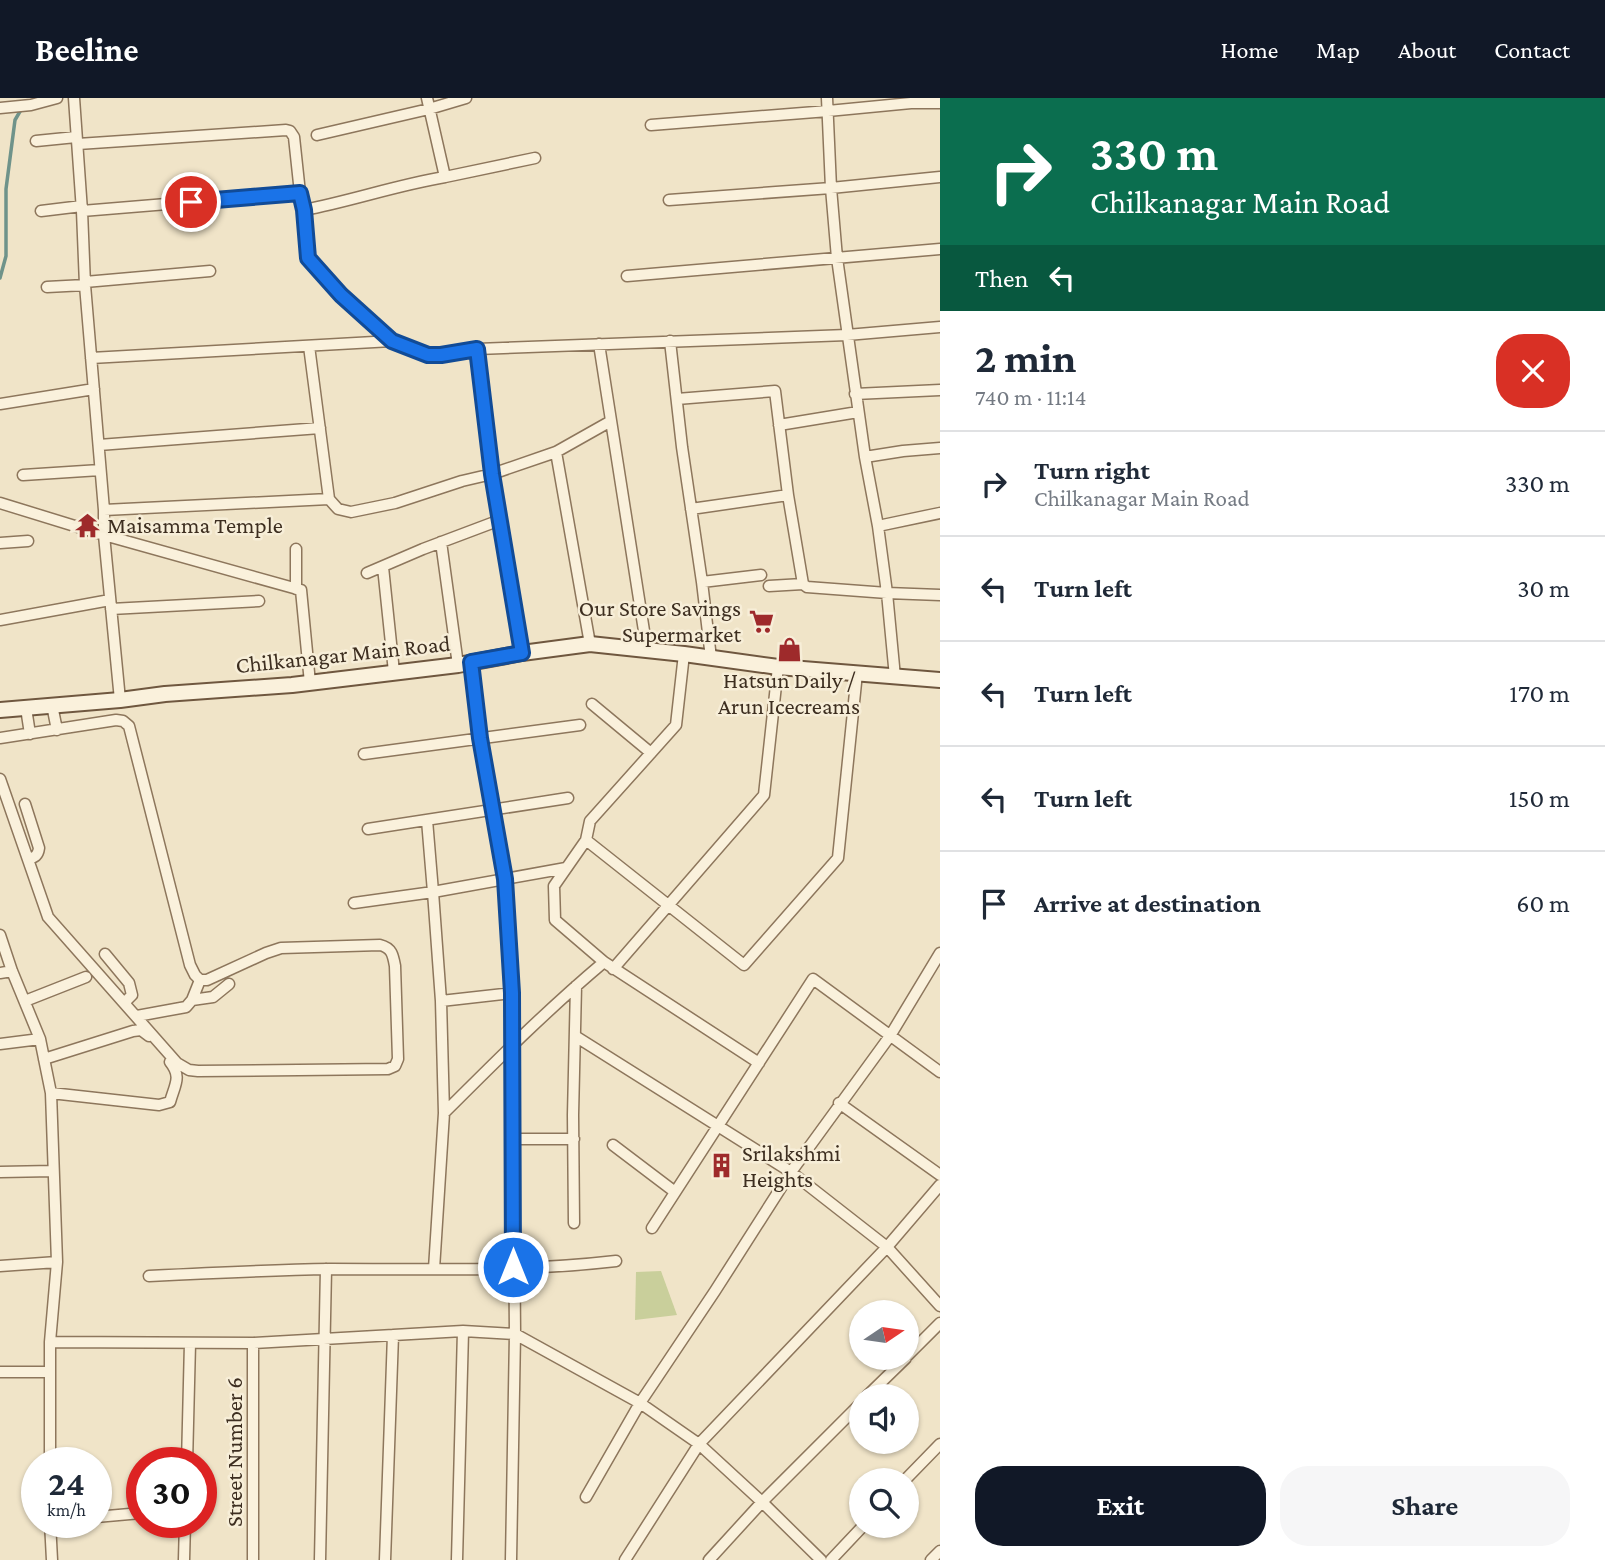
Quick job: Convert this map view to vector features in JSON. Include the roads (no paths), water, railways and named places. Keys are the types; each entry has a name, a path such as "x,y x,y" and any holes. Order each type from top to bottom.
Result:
{"main road":[{"name":"Chilkanagar Main Road","path":"0,710 310,683 590,644 778,667 940,680"}],"street":[{"path":"0,108 31,105 57,98"},
{"path":"74,98 104,535 120,700"},
{"path":"317,135 428,103 466,98"},
{"path":"827,98 837,258 864,457 878,526 895,677"},
{"path":"428,103 445,177"},
{"path":"650,125 911,103 940,103"},
{"path":"36,141 290,131 294,137 308,258 341,295 392,341 428,355 477,349 848,335 940,327"},
{"path":"304,210 535,158"},
{"path":"669,201 940,177"},
{"path":"41,211 300,193"},
{"path":"627,276 940,249"},
{"path":"47,287 210,271"},
{"path":"92,358 392,341"},
{"path":"670,341 711,658"},
{"path":"598,344 646,650"},
{"path":"309,346 329,499 338,509 351,512 395,503 492,474 556,452 611,421"},
{"path":"477,349 492,474 522,653"},
{"path":"0,404 94,389"},
{"path":"855,394 940,390"},
{"path":"677,400 775,391 803,584"},
{"path":"779,425 858,412"},
{"path":"99,445 320,428"},
{"path":"864,457 940,448"},
{"path":"556,452 590,644"},
{"path":"23,475 100,470"},
{"path":"691,509 788,495"},
{"path":"104,510 329,499"},
{"path":"0,503 301,590 310,683"},
{"path":"878,526 940,513"},
{"path":"367,573 500,520"},
{"path":"0,543 28,541"},
{"path":"441,542 505,879 512,993 515,1334 510,1560"},
{"path":"296,549 296,589"},
{"path":"383,566 394,672"},
{"path":"702,582 761,575"},
{"path":"769,586 803,584 814,589 940,595"},
{"path":"0,620 110,604 259,601"},
{"path":"684,654 676,725 590,821 586,840 554,886 555,920 613,969 759,1063"},
{"path":"613,969 764,795 778,667"},
{"path":"586,840 744,965 838,858 857,673"},
{"path":"592,704 651,752"},
{"path":"52,705 57,730"},
{"path":"26,708 30,734"},
{"path":"0,738 123,720 129,726 190,965 195,975 200,980 207,980 281,948 386,947 391,950 395,966 398,1059 395,1066 388,1069 189,1070 177,1063 48,917 0,779"},
{"path":"364,754 580,725"},
{"path":"368,829 568,798"},
{"path":"26,804 38,848 36,856 28,859"},
{"path":"426,820 441,1001 444,1113 434,1269"},
{"path":"354,903 566,869"},
{"path":"0,935 40,1039 51,1093 57,1262 50,1342 50,1447"},
{"path":"586,1497 640,1403 791,1172 890,1035 940,953"},
{"path":"104,954 131,987 132,995 124,1003"},
{"path":"444,1113 512,1045 604,962"},
{"path":"0,972 12,971"},
{"path":"25,1001 86,977"},
{"path":"652,1228 813,979 940,1072"},
{"path":"137,1016 186,1007 192,1000 200,980"},
{"path":"192,1000 213,997 229,985"},
{"path":"574,1223 576,986"},
{"path":"441,1001 512,993"},
{"path":"44,1059 141,1030 175,1068 178,1076 170,1102 159,1105 51,1093"},
{"path":"575,1036 791,1172 887,1247 940,1306"},
{"path":"0,1044 40,1039"},
{"path":"839,1103 940,1175"},
{"path":"513,1139 573,1139"},
{"path":"612,1145 675,1192"},
{"path":"0,1172 53,1171"},
{"path":"625,1560 699,1444 887,1247 940,1185"},
{"path":"149,1276 326,1269 572,1266 616,1261"},
{"path":"0,1266 57,1262"},
{"path":"320,1560 326,1269"},
{"path":"919,1345 940,1323"},
{"path":"50,1342 253,1343 464,1331 515,1334 640,1403 699,1444 821,1560"},
{"path":"457,1560 464,1331"},
{"path":"385,1560 393,1335"},
{"path":"187,1447 190,1343"},
{"name":"Street Number 6","path":"253,1343 253,1560"},
{"path":"879,1384 894,1370"},
{"path":"0,1372 50,1372"},
{"path":"714,1558 762,1502 849,1415"},
{"path":"917,1468 940,1444"},
{"path":"51,1538 52,1560"},
{"path":"184,1560 185,1538"},
{"path":"831,1560 852,1538"},
{"path":"931,1560 940,1551"}],"waterway":[{"path":"0,278 6,256 6,189 15,120 22,108"}],"place":[{"name":"Maisamma Temple","path":"87,525"},
{"name":"Our Store Savings Supermarket","path":"761,621"},
{"name":"Hatsun Daily / Arun Icecreams","path":"789,650"},
{"name":"Srilakshmi Heights","path":"722,1166"}]}
